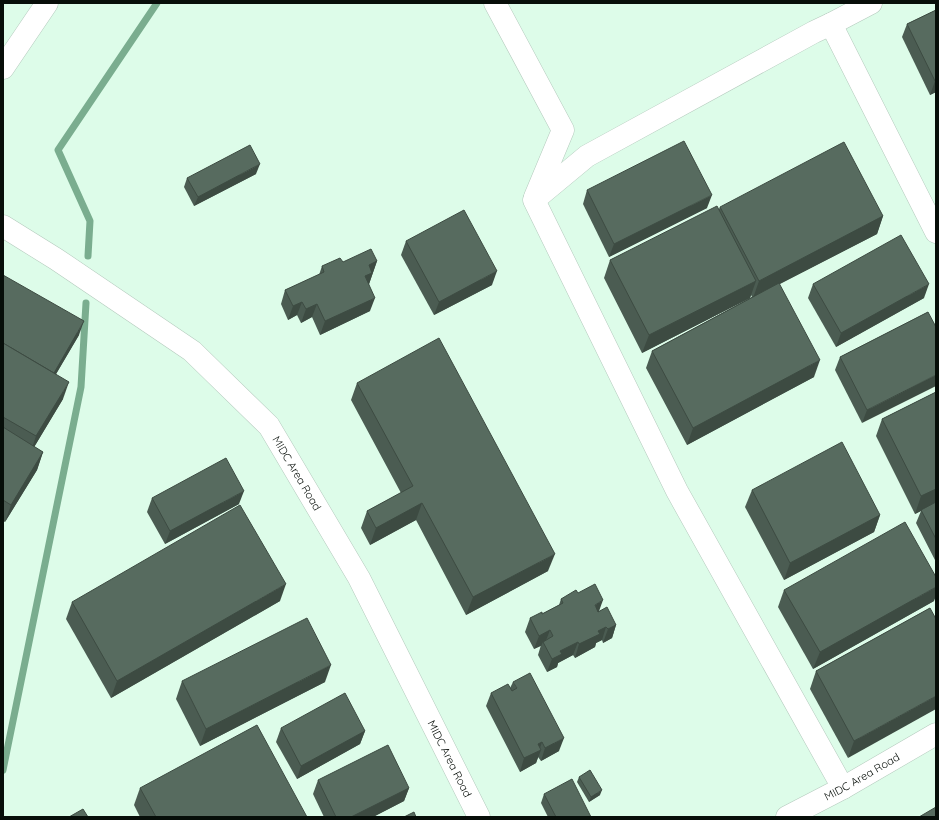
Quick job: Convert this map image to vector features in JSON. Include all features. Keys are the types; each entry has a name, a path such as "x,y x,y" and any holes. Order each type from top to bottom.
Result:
{"street":[{"path":"3,68 47,3"},
{"path":"495,3 563,130 534,200 677,491 843,788"},
{"path":"534,200 587,156 807,36 871,3"},
{"path":"831,24 936,232"},
{"name":"MIDC Area Road","path":"3,226 56,259 192,351 269,426 359,578 479,817"},
{"name":"MIDC Area Road","path":"787,817 843,788 936,734"}],"shaded area":[{"path":"3,3 936,3 936,817 3,817"}],"building":[{"path":"936,10 936,81 935,81 907,24"},
{"path":"684,141 712,195 614,244 587,190"},
{"path":"844,142 883,216 759,281 720,207"},
{"path":"250,145 260,164 198,197 187,178"},
{"path":"717,206 756,281 649,335 610,260"},
{"path":"464,210 497,271 439,302 406,241"},
{"path":"901,235 929,284 841,333 813,284"},
{"path":"371,249 377,261 369,265 372,273 365,276 375,298 325,321 317,304 306,309 302,302 293,306 285,290 324,272 322,266 340,258 343,262"},
{"path":"3,275 84,321 54,373 3,343"},
{"path":"779,283 820,360 693,428 652,351"},
{"path":"928,312 936,327 936,375 867,410 840,357"},
{"path":"439,338 555,554 473,597 422,503 376,528 367,511 413,486 357,383"},
{"path":"3,343 69,382 36,436 3,417"},
{"path":"936,392 936,489 921,496 882,419"},
{"path":"3,427 43,452 11,505 3,500"},
{"path":"842,442 880,515 790,563 752,490"},
{"path":"226,458 244,491 170,531 152,498"},
{"path":"936,502 936,539 921,510"},
{"path":"240,505 286,584 117,681 72,602"},
{"path":"905,522 936,577 936,587 820,652 784,590"},
{"path":"595,584 603,600 595,605 598,612 607,607 616,625 608,629 606,627 598,631 600,634 579,644 578,642 560,651 562,654 552,659 543,642 553,636 550,630 539,636 530,618 542,612 542,614 563,603 561,599 576,590 578,593"},
{"path":"930,608 936,619 936,696 854,741 816,671"},
{"path":"307,618 331,665 206,729 182,681"},
{"path":"530,673 564,738 545,748 542,742 538,744 541,750 524,758 491,693 508,684 512,691 517,688 513,682"},
{"path":"345,693 365,731 301,766 281,728"},
{"path":"257,725 307,817 156,817 140,788"},
{"path":"388,745 409,788 351,817 336,817 318,780"},
{"path":"590,770 602,790 591,797 579,777"},
{"path":"572,779 591,817 556,817 544,794"},
{"path":"936,807 936,817 919,817"},
{"path":"83,809 88,817 69,817"},
{"path":"414,812 416,817 404,817"}],"waterway":[{"path":"88,256 90,221 58,150 157,3"},
{"path":"3,770 81,387 86,303"}]}
